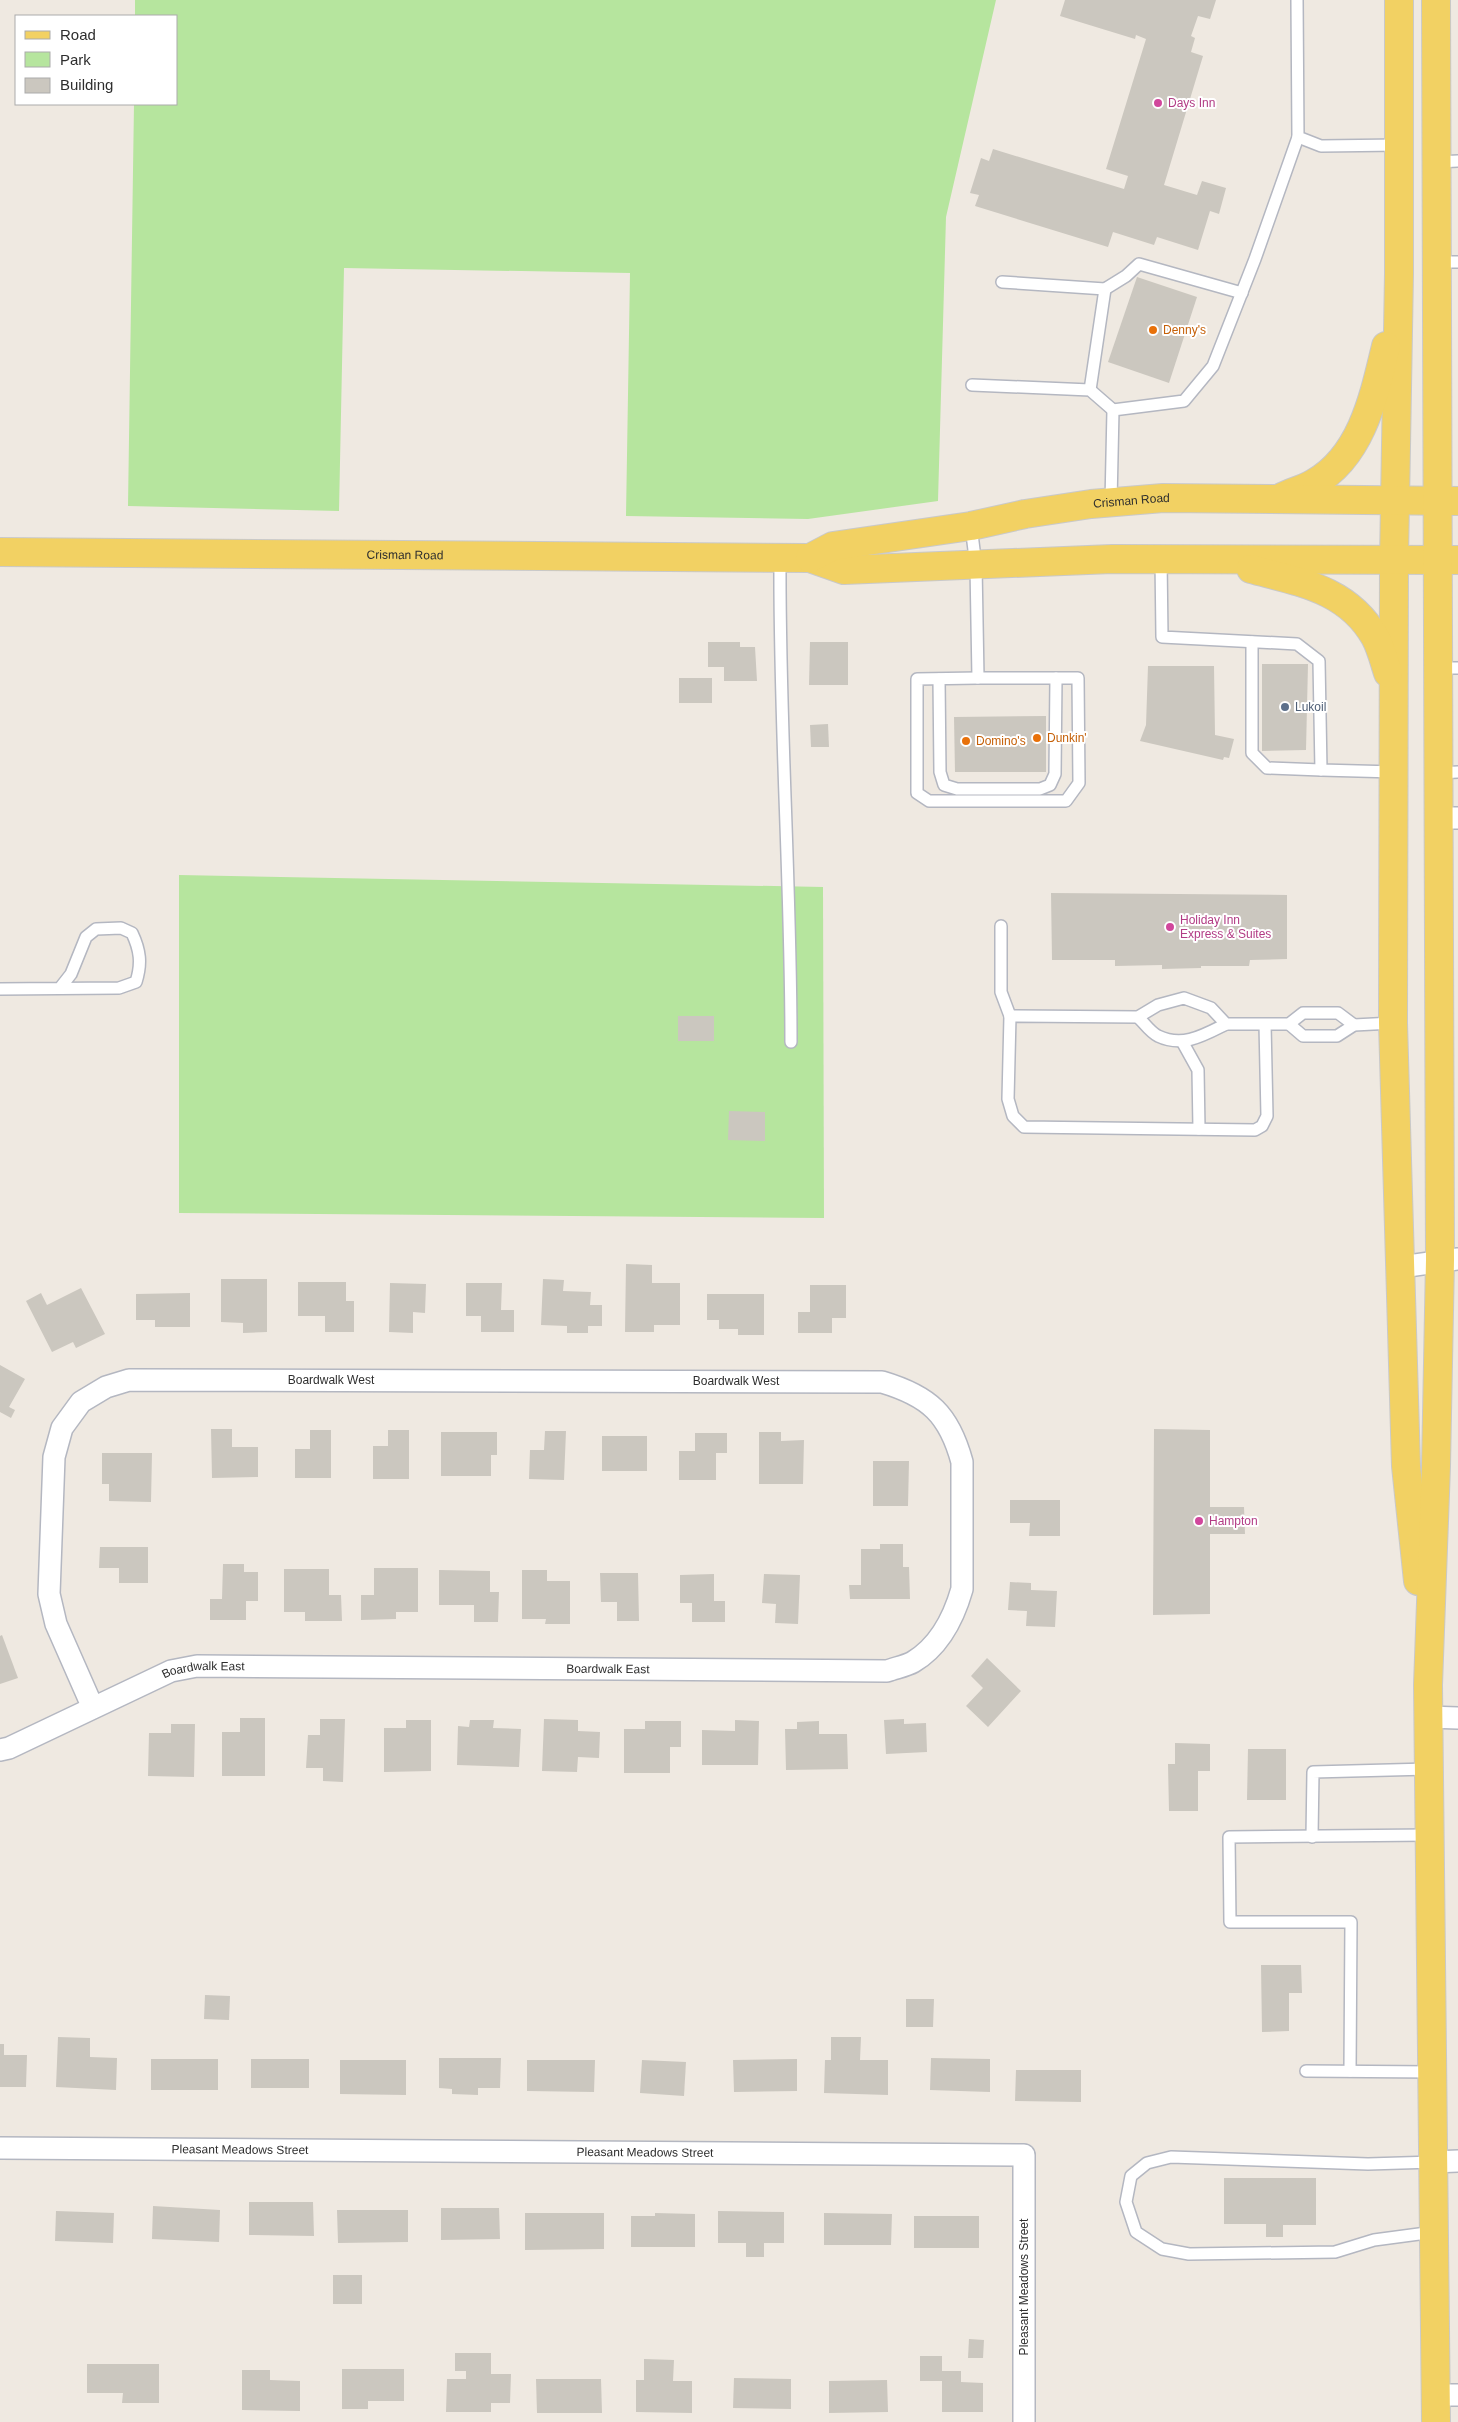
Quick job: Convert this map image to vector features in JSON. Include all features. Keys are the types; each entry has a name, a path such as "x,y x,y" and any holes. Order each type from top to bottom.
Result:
{"main road":[{"path":"1399,0 1399,274 1394,560 1393,1023 1406,1466 1428,1685"},
{"path":"1436,0 1447,161 1447,262 1437,330 1448,501 1449,1259 1436,1466 1428,1685 1432,2072 1446,2162 1434,2232 1446,2395 1436,2422"},
{"path":"1275,500 1315,482 1344,458 1364,426 1391,327 1399,274"},
{"path":"1437,330 1458,404"},
{"name":"Crisman Road","path":"810,558 832,546 970,526 1025,514 1111,502 1163,498 1395,502 1448,501"},
{"name":"Crisman Road","path":"0,552 810,558 844,570 1161,559 1448,560"},
{"path":"1218,560 1324,589 1352,608 1375,637 1395,690"},
{"path":"1448,668 1458,624"}],"street":[{"path":"1401,1267 1449,1259"},
{"name":"Boardwalk West","path":"93,1708 56,1624 49,1594 54,1457 62,1428 81,1402 106,1387 129,1380 841,1381 882,1382 908,1390"},
{"name":"Boardwalk East","path":"3,1751 171,1671 197,1666 887,1671 913,1662 931,1647 948,1626 962,1589 962,1462 957,1444 945,1420 930,1404 908,1390"},
{"path":"1428,1717 1458,1718"},
{"name":"Pleasant Meadows Street","path":"0,2148 1024,2155 1024,2422"}],"lane":[{"path":"972,385 1090,390 1113,410 1184,401 1214,366 1298,137 1298,0"},
{"path":"1298,137 1321,146 1399,145"},
{"path":"1002,282 1105,288 1126,276 1139,264 1242,293"},
{"path":"1090,390 1105,288"},
{"path":"1111,502 1113,410"},
{"path":"970,526 976,566 978,678"},
{"path":"780,558 780,698 791,969 791,1042"},
{"path":"1161,559 1162,637 1297,644 1319,661 1320,770"},
{"path":"1252,642 1252,754 1267,768 1395,772"},
{"path":"978,678 1078,678 1079,783 1066,800 929,801 917,794 917,679 978,678"},
{"path":"939,679 940,772 944,785 957,789 1040,789 1050,785 1055,774 1056,678"},
{"path":"1002,926 1001,992 1010,1016 1008,1099 1013,1116 1024,1127 1255,1130 1262,1126 1267,1116 1265,1024"},
{"path":"0,990 119,988 136,982 141,967 139,948 132,933 122,928 96,929 86,937 72,974 60,988"},
{"path":"1010,1016 1138,1017 1158,1005 1184,998 1211,1008 1226,1024"},
{"path":"1138,1017 1158,1036 1183,1043 1204,1036 1226,1024 1290,1024 1303,1013 1338,1013 1354,1025"},
{"path":"1290,1024 1303,1036 1337,1036 1354,1025 1393,1023"},
{"path":"1183,1043 1198,1070 1199,1129"},
{"path":"1312,1837 1313,1772 1428,1769"},
{"path":"1350,2071 1351,1922 1230,1922 1229,1838 1430,1835"},
{"path":"1306,2071 1432,2072"},
{"path":"1434,2232 1374,2240 1335,2252 1189,2254 1162,2249 1136,2232 1126,2202 1131,2176 1147,2163 1171,2157 1368,2164 1446,2162"}],"green space":[{"path":"135,0 996,0 946,217 938,501 808,519 626,516 630,273 344,268 339,511 128,506 134,105 178,105 178,15 135,15"},
{"path":"179,875 823,887 824,1218 179,1213"}],"building":[{"name":"Days Inn","path":"1065,0 1216,0 1210,19 1198,16 1191,36 1195,38 1191,52 1203,56 1164,185 1197,195 1202,181 1226,188 1219,214 1210,211 1198,250 1157,237 1154,245 1113,232 1108,247 975,206 979,195 970,193 981,158 989,161 993,149 1124,189 1128,176 1106,169 1146,39 1136,35 1135,39 1060,16"},
{"name":"Denny's","path":"1137,277 1197,297 1169,383 1108,362"},
{"path":"708,642 740,642 740,647 755,647 757,681 724,681 724,667 708,667"},
{"path":"810,642 848,642 848,685 809,685"},
{"name":"Lukoil","path":"1262,664 1308,664 1306,750 1262,751"},
{"path":"1148,666 1214,666 1215,735 1234,739 1229,758 1224,757 1223,760 1140,741 1146,725"},
{"path":"679,678 712,678 712,703 679,703"},
{"path":"1046,716 1046,772 955,772 954,717"},
{"path":"828,724 829,747 811,747 810,725"},
{"name":"Holiday Inn Express & Suites","path":"1051,893 1287,895 1287,959 1250,960 1249,966 1201,966 1201,968 1162,969 1162,965 1115,966 1115,960 1052,960"},
{"path":"678,1016 714,1016 714,1041 678,1041"},
{"path":"729,1111 765,1112 765,1141 728,1140"},
{"path":"626,1264 652,1265 652,1283 680,1283 680,1325 654,1325 654,1332 625,1332"},
{"path":"221,1279 267,1279 267,1332 243,1333 243,1323 221,1322"},
{"path":"543,1279 564,1280 563,1291 591,1292 590,1305 602,1305 602,1326 588,1326 588,1333 567,1333 567,1326 541,1325"},
{"path":"298,1282 346,1282 346,1301 354,1301 354,1332 325,1332 325,1316 298,1316"},
{"path":"390,1283 426,1284 425,1313 413,1312 413,1333 389,1332"},
{"path":"466,1283 502,1283 501,1310 514,1310 514,1332 481,1332 481,1316 466,1316"},
{"path":"810,1285 846,1285 846,1318 832,1318 832,1333 798,1333 798,1312 810,1312"},
{"path":"81,1288 105,1334 76,1348 73,1342 52,1352 26,1301 41,1293 47,1305"},
{"path":"190,1293 190,1327 155,1327 155,1320 136,1320 136,1294"},
{"path":"707,1294 764,1294 764,1335 738,1335 738,1329 719,1329 719,1320 707,1320"},
{"path":"0,1365 25,1379 9,1407 15,1410 11,1418 0,1412"},
{"path":"211,1429 232,1429 232,1447 258,1447 258,1477 212,1478"},
{"name":"Hampton","path":"1154,1429 1210,1430 1210,1507 1244,1507 1245,1534 1210,1534 1210,1614 1153,1615"},
{"path":"310,1430 331,1430 331,1478 295,1478 295,1449 310,1449"},
{"path":"388,1430 409,1430 409,1479 373,1479 373,1446 388,1446"},
{"path":"545,1431 566,1431 564,1480 529,1479 530,1450 544,1450"},
{"path":"441,1432 497,1432 497,1455 491,1455 491,1476 441,1476"},
{"path":"759,1432 781,1432 781,1441 804,1440 803,1484 759,1484"},
{"path":"695,1433 727,1433 727,1453 716,1453 716,1480 679,1480 679,1451 695,1451"},
{"path":"602,1436 647,1436 647,1471 602,1471"},
{"path":"102,1453 152,1453 151,1502 109,1501 109,1484 102,1484"},
{"path":"873,1461 909,1461 908,1506 873,1506"},
{"path":"1010,1500 1060,1500 1060,1536 1029,1536 1030,1523 1010,1523"},
{"path":"880,1544 903,1544 903,1567 909,1567 910,1599 850,1599 849,1585 861,1585 861,1549 880,1549"},
{"path":"100,1547 148,1547 148,1583 119,1583 119,1568 99,1568"},
{"path":"223,1564 244,1564 244,1572 258,1572 258,1601 246,1601 246,1620 210,1620 210,1599 222,1599"},
{"path":"374,1568 418,1568 418,1612 396,1612 396,1619 361,1620 361,1595 374,1595"},
{"path":"284,1569 329,1569 329,1595 341,1595 342,1621 305,1621 305,1612 284,1612"},
{"path":"439,1570 490,1571 490,1592 499,1592 498,1622 474,1622 474,1605 439,1605"},
{"path":"522,1570 547,1570 547,1581 570,1581 570,1624 545,1624 546,1619 522,1619"},
{"path":"600,1573 638,1573 639,1621 617,1621 617,1602 601,1602"},
{"path":"714,1574 714,1601 725,1601 725,1622 692,1622 692,1603 680,1603 680,1575"},
{"path":"764,1574 800,1575 798,1624 775,1623 776,1604 762,1603"},
{"path":"1010,1582 1031,1583 1031,1590 1057,1591 1055,1627 1026,1626 1027,1611 1008,1610"},
{"path":"2,1635 18,1678 0,1684 0,1636"},
{"path":"987,1658 1021,1691 988,1727 966,1706 983,1688 971,1676"},
{"path":"240,1718 265,1718 265,1776 222,1776 222,1732 240,1732"},
{"path":"320,1719 345,1719 343,1782 323,1781 323,1768 306,1768 308,1735 320,1735"},
{"path":"544,1719 578,1720 578,1731 600,1732 599,1758 578,1757 577,1772 542,1771"},
{"path":"904,1719 904,1724 926,1723 927,1752 886,1754 884,1720"},
{"path":"406,1720 431,1720 431,1771 384,1772 384,1728 406,1728"},
{"path":"470,1720 494,1720 493,1728 521,1729 519,1767 457,1765 458,1726 469,1727"},
{"path":"735,1720 759,1721 758,1765 702,1765 702,1730 735,1731"},
{"path":"645,1721 681,1721 681,1747 670,1747 670,1773 624,1773 624,1729 645,1729"},
{"path":"819,1721 819,1734 847,1734 848,1769 786,1770 785,1729 797,1729 797,1722"},
{"path":"171,1724 195,1724 194,1777 148,1776 149,1733 171,1733"},
{"path":"1175,1743 1210,1744 1210,1771 1198,1771 1198,1811 1169,1811 1168,1764 1175,1764"},
{"path":"1248,1749 1286,1749 1286,1800 1247,1800"},
{"path":"1261,1965 1301,1965 1302,1993 1289,1993 1289,2031 1262,2032"},
{"path":"205,1995 230,1996 229,2020 204,2019"},
{"path":"906,1999 934,1999 933,2027 906,2027"},
{"path":"58,2037 90,2038 90,2057 117,2058 116,2090 56,2087"},
{"path":"831,2037 861,2037 860,2060 888,2060 888,2095 824,2093 825,2060 831,2060"},
{"path":"0,2044 4,2044 4,2055 27,2055 26,2087 0,2087"},
{"path":"439,2058 501,2058 500,2088 478,2088 478,2095 452,2094 452,2089 439,2088"},
{"path":"931,2058 990,2059 990,2092 930,2090"},
{"path":"151,2059 218,2059 218,2090 151,2090"},
{"path":"251,2059 309,2059 309,2088 251,2088"},
{"path":"797,2059 797,2091 734,2092 733,2060"},
{"path":"340,2060 406,2060 406,2095 340,2094"},
{"path":"527,2060 595,2060 594,2092 527,2091"},
{"path":"642,2060 686,2062 684,2096 640,2093"},
{"path":"1016,2070 1081,2070 1081,2102 1015,2101"},
{"path":"1224,2178 1316,2178 1316,2225 1283,2225 1283,2237 1266,2237 1266,2224 1224,2224"},
{"path":"249,2202 313,2202 314,2236 249,2235"},
{"path":"153,2206 220,2210 219,2242 152,2239"},
{"path":"441,2208 499,2208 500,2239 441,2240"},
{"path":"337,2210 408,2210 408,2242 338,2243"},
{"path":"56,2211 114,2213 113,2243 55,2241"},
{"path":"718,2211 784,2212 784,2243 764,2243 764,2257 746,2257 746,2243 718,2243"},
{"path":"525,2213 604,2213 604,2249 525,2250"},
{"path":"655,2213 695,2214 695,2247 631,2247 631,2216 655,2216"},
{"path":"824,2213 892,2214 891,2245 824,2245"},
{"path":"914,2216 979,2216 979,2248 914,2248"},
{"path":"333,2275 362,2275 362,2304 333,2304"},
{"path":"969,2339 984,2340 983,2358 968,2358"},
{"path":"455,2353 491,2353 491,2374 511,2374 510,2403 491,2403 491,2412 446,2412 447,2379 466,2379 466,2371 455,2371"},
{"path":"920,2356 942,2356 942,2371 961,2371 961,2382 983,2383 983,2412 942,2412 942,2381 920,2381"},
{"path":"644,2359 674,2360 673,2381 692,2381 692,2413 636,2412 636,2380 644,2380"},
{"path":"87,2364 159,2364 159,2403 122,2403 123,2393 87,2393"},
{"path":"342,2369 404,2369 404,2401 368,2401 368,2409 342,2409"},
{"path":"242,2370 270,2370 270,2380 300,2381 300,2411 242,2410"},
{"path":"734,2378 791,2379 791,2409 733,2408"},
{"path":"536,2379 601,2379 602,2413 537,2413"},
{"path":"887,2380 888,2412 829,2413 829,2381"}],"place":[{"name":"Days Inn","path":"1158,103"},
{"name":"Denny's","path":"1153,330"},
{"name":"Lukoil","path":"1285,707"},
{"name":"Dunkin'","path":"1037,738"},
{"name":"Domino's","path":"966,741"},
{"name":"Holiday Inn Express & Suites","path":"1170,927"},
{"name":"Hampton","path":"1199,1521"}]}
